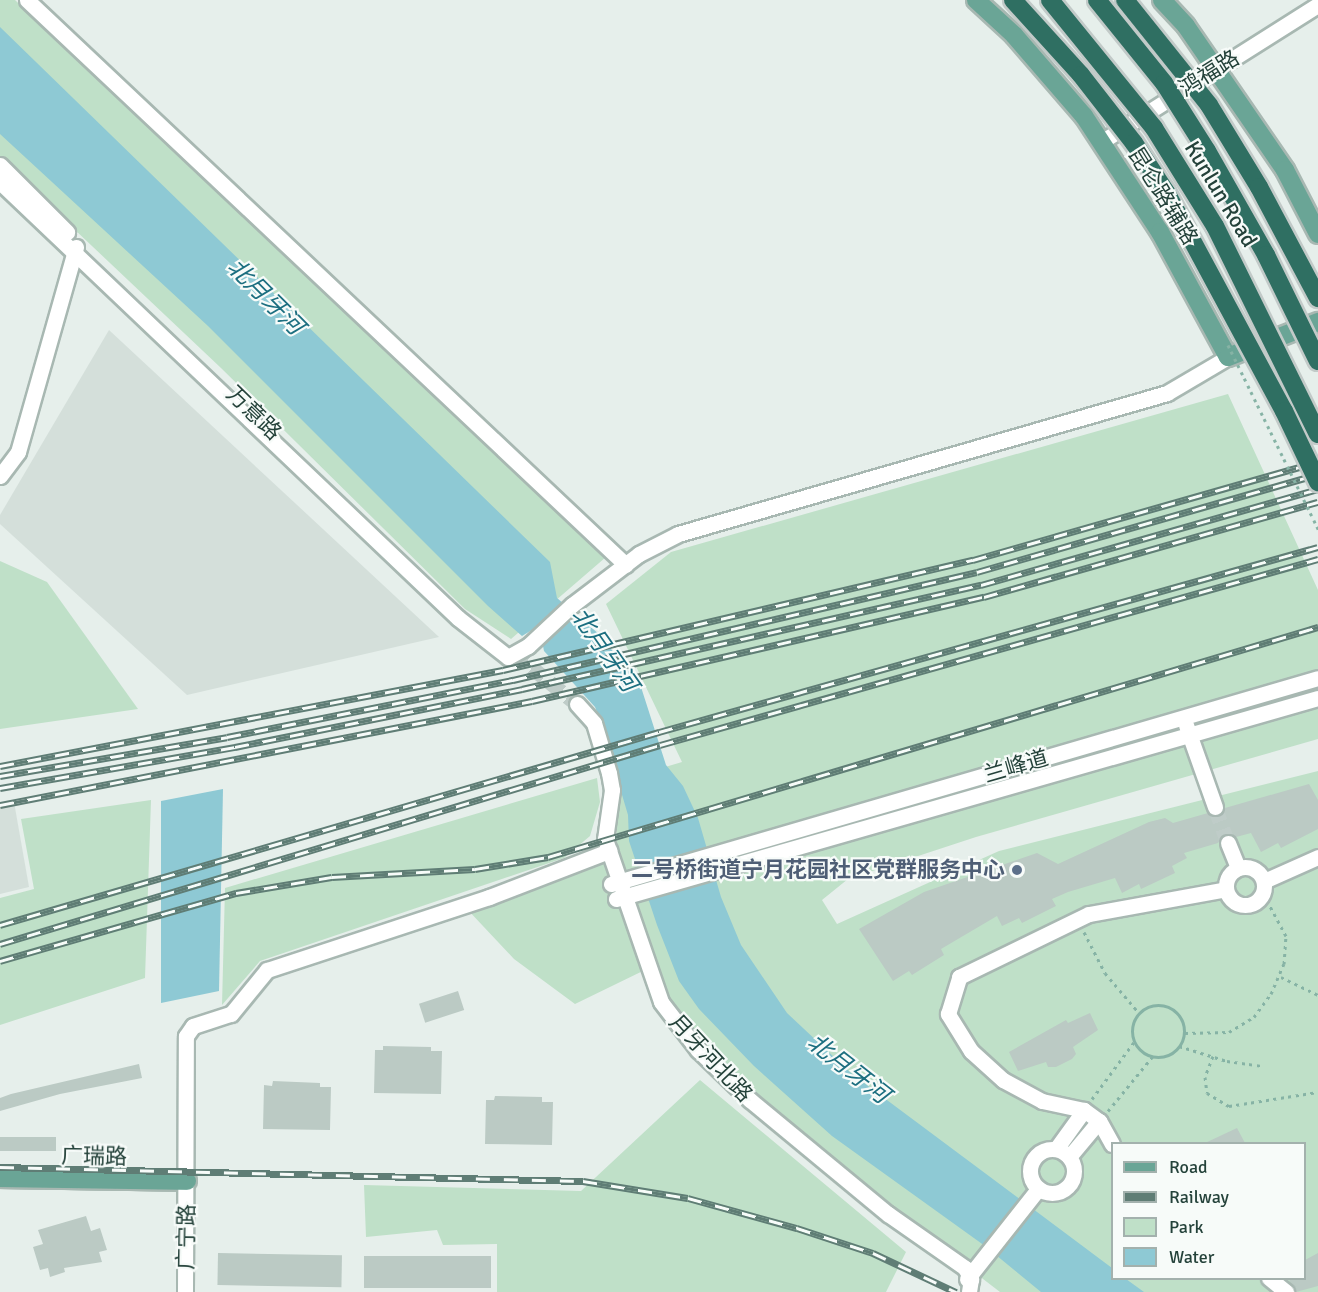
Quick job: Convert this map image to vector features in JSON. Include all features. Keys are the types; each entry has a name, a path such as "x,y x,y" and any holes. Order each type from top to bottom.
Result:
{"highway":[{"path":"1012,0 1081,75 1134,143 1191,236 1284,411 1318,482"},
{"name":"Kunlun Road","path":"1050,0 1154,128 1215,226 1318,434"},
{"name":"Kunlun Road","path":"1097,0 1164,83 1213,160 1266,255 1318,361"},
{"path":"1125,0 1209,105 1259,187 1318,298"},
{"path":"1215,226 1249,306 1284,411"}],"main road":[{"name":"昆仑路辅路","path":"976,0 1014,35 1084,116 1160,231 1228,357"},
{"path":"1162,0 1215,68 1285,170 1318,234"},
{"path":"1228,357 1318,322"},
{"name":"广瑞路","path":"0,1178 187,1182"}],"street":[{"path":"27,0 626,565 678,534 1167,393 1228,357"},
{"name":"鸿福路","path":"1101,142 1318,5"},
{"name":"万意路","path":"0,165 76,248"},
{"name":"万意路","path":"0,182 76,248 462,613 517,652 572,605 626,565"},
{"path":"0,477 18,452 76,248"},
{"name":"兰峰道","path":"619,882 1318,678"},
{"name":"兰峰道","path":"624,897 1318,698"},
{"name":"月牙河北路","path":"593,738 583,716 573,705 594,723 611,781 605,852"},
{"path":"1183,717 1215,807"},
{"name":"月牙河北路","path":"604,774 608,789 597,841 605,852 619,882 655,991 698,1050 784,1130 967,1285"},
{"path":"1228,843 1238,868"},
{"name":"广宁路","path":"185,1292 186,1036 193,1026 231,1014 267,970 489,897 605,852"},
{"path":"1263,887 1251,867 1238,868 1228,876 1226,889 1232,900 1243,905 1255,902 1263,887 1318,857"},
{"path":"1112,1142 1099,1121 1084,1110 1042,1101 1003,1080 971,1051 948,1014 960,977 1089,914 1226,889"},
{"path":"967,1285 989,1250 1034,1194 1052,1193 1065,1189 1073,1177 1063,1153 1084,1110"},
{"path":"1034,1194 1030,1176 1031,1162 1041,1151 1063,1153 1099,1121"},
{"path":"1271,1280 1286,1292"}],"path":[{"path":"1248,385 1318,529"},
{"path":"1185,1033 1229,1032 1254,1017 1281,977 1286,936 1263,887"},
{"path":"1077,920 1105,973 1139,1013"},
{"path":"1281,977 1318,995"},
{"path":"1084,1110 1134,1042 1132,1024 1139,1013 1149,1006 1165,1005 1179,1014 1185,1033 1179,1046 1165,1056 1153,1056 1134,1042"},
{"path":"1179,1046 1262,1066"},
{"path":"1099,1121 1153,1056"},
{"path":"1213,1056 1205,1077 1207,1092 1229,1106 1318,1092"}],"shaded area":[{"path":"109,330 439,637 187,695 0,524 0,515"},
{"path":"14,802 29,887 0,894 0,804"}],"green space":[{"path":"0,0 15,0 606,557 511,639 465,609 221,368 0,159"},
{"path":"1228,394 1318,590 1318,739 976,837 848,879 822,900 837,924 999,851 1318,771 1318,1292 1000,1292 784,1126 716,1061 664,1001 651,967 575,1004 514,959 467,909 617,848 615,782 682,762 606,604 671,552"},
{"path":"0,561 47,582 138,709 0,729"},
{"path":"597,778 600,802 590,836 564,858 260,961 222,1005 225,888"},
{"path":"151,800 145,978 0,1025 0,898 34,889 21,819"},
{"path":"700,1080 906,1252 886,1292 497,1292 497,1244 443,1245 437,1230 366,1237 364,1185 581,1191"}],"water":[{"name":"北月牙河","path":"0,27 550,562 557,598 600,635 641,687 666,765 683,786 698,818 721,897 741,945 787,1013 852,1074 1111,1267 1111,1280 1127,1280 1144,1292 1041,1292 985,1246 832,1136 754,1066 699,1009 679,981 657,925 629,841 628,815 599,717 595,707 544,651 542,641 546,634 537,627 522,636 488,606 208,326 0,134"},
{"path":"223,789 219,991 161,1003 161,801"}],"building":[{"path":"1309,784 1318,800 1318,829 1281,848 1278,843 1261,852 1251,833 1236,837 1225,834 1218,843 1184,853 1187,858 1172,866 1175,873 1141,889 1139,884 1122,893 1115,878 1052,899 1056,906 1022,923 1019,918 1002,926 997,916 941,949 944,955 912,975 909,971 893,981 859,929 924,892 1037,853 1058,864 1149,822 1165,818 1173,823 1208,813 1218,816 1225,808"},
{"path":"458,991 464,1010 425,1023 419,1004"},
{"path":"1090,1013 1098,1030 1073,1047 1076,1054 1072,1059 1056,1067 1048,1067 1046,1062 1018,1071 1009,1052 1066,1020 1068,1023"},
{"path":"383,1046 431,1047 431,1051 442,1051 441,1094 374,1093 375,1050 383,1050"},
{"path":"139,1064 142,1078 60,1094 0,1111 0,1098 11,1094"},
{"path":"273,1081 320,1083 320,1087 331,1087 330,1130 263,1129 264,1085 272,1086"},
{"path":"495,1096 542,1097 542,1102 553,1102 552,1145 485,1144 486,1100 494,1100"},
{"path":"1237,1128 1244,1142 1207,1142"},
{"path":"0,1137 56,1137 56,1151 0,1151"},
{"path":"86,1216 91,1231 100,1228 107,1250 99,1252 102,1262 64,1268 65,1272 50,1277 48,1268 40,1270 33,1247 43,1244 38,1230"},
{"path":"218,1253 342,1255 341,1287 217,1285"},
{"path":"1318,1253 1318,1286 1296,1292 1289,1280 1306,1280 1306,1259"},
{"path":"364,1256 491,1256 491,1288 364,1288"}],"tunnel":[{"path":"514,653 577,704"},
{"path":"1215,807 1228,843"}],"railway":[{"path":"0,766 503,670 973,560 1318,462"},
{"path":"0,776 227,737 513,680 977,572 1318,474"},
{"path":"0,788 235,747 522,689 981,585 1318,489"},
{"path":"0,805 532,701 984,597 1318,502"},
{"path":"0,925 659,732 1318,547"},
{"path":"0,944 660,745 1318,559"},
{"path":"0,961 236,893 332,877 475,869 548,857 1318,627"},
{"path":"0,1167 583,1181 688,1198 797,1228 873,1253 956,1292"}],"place":[{"name":"二号桥街道宁月花园社区党群服务中心","path":"1017,870"}]}
